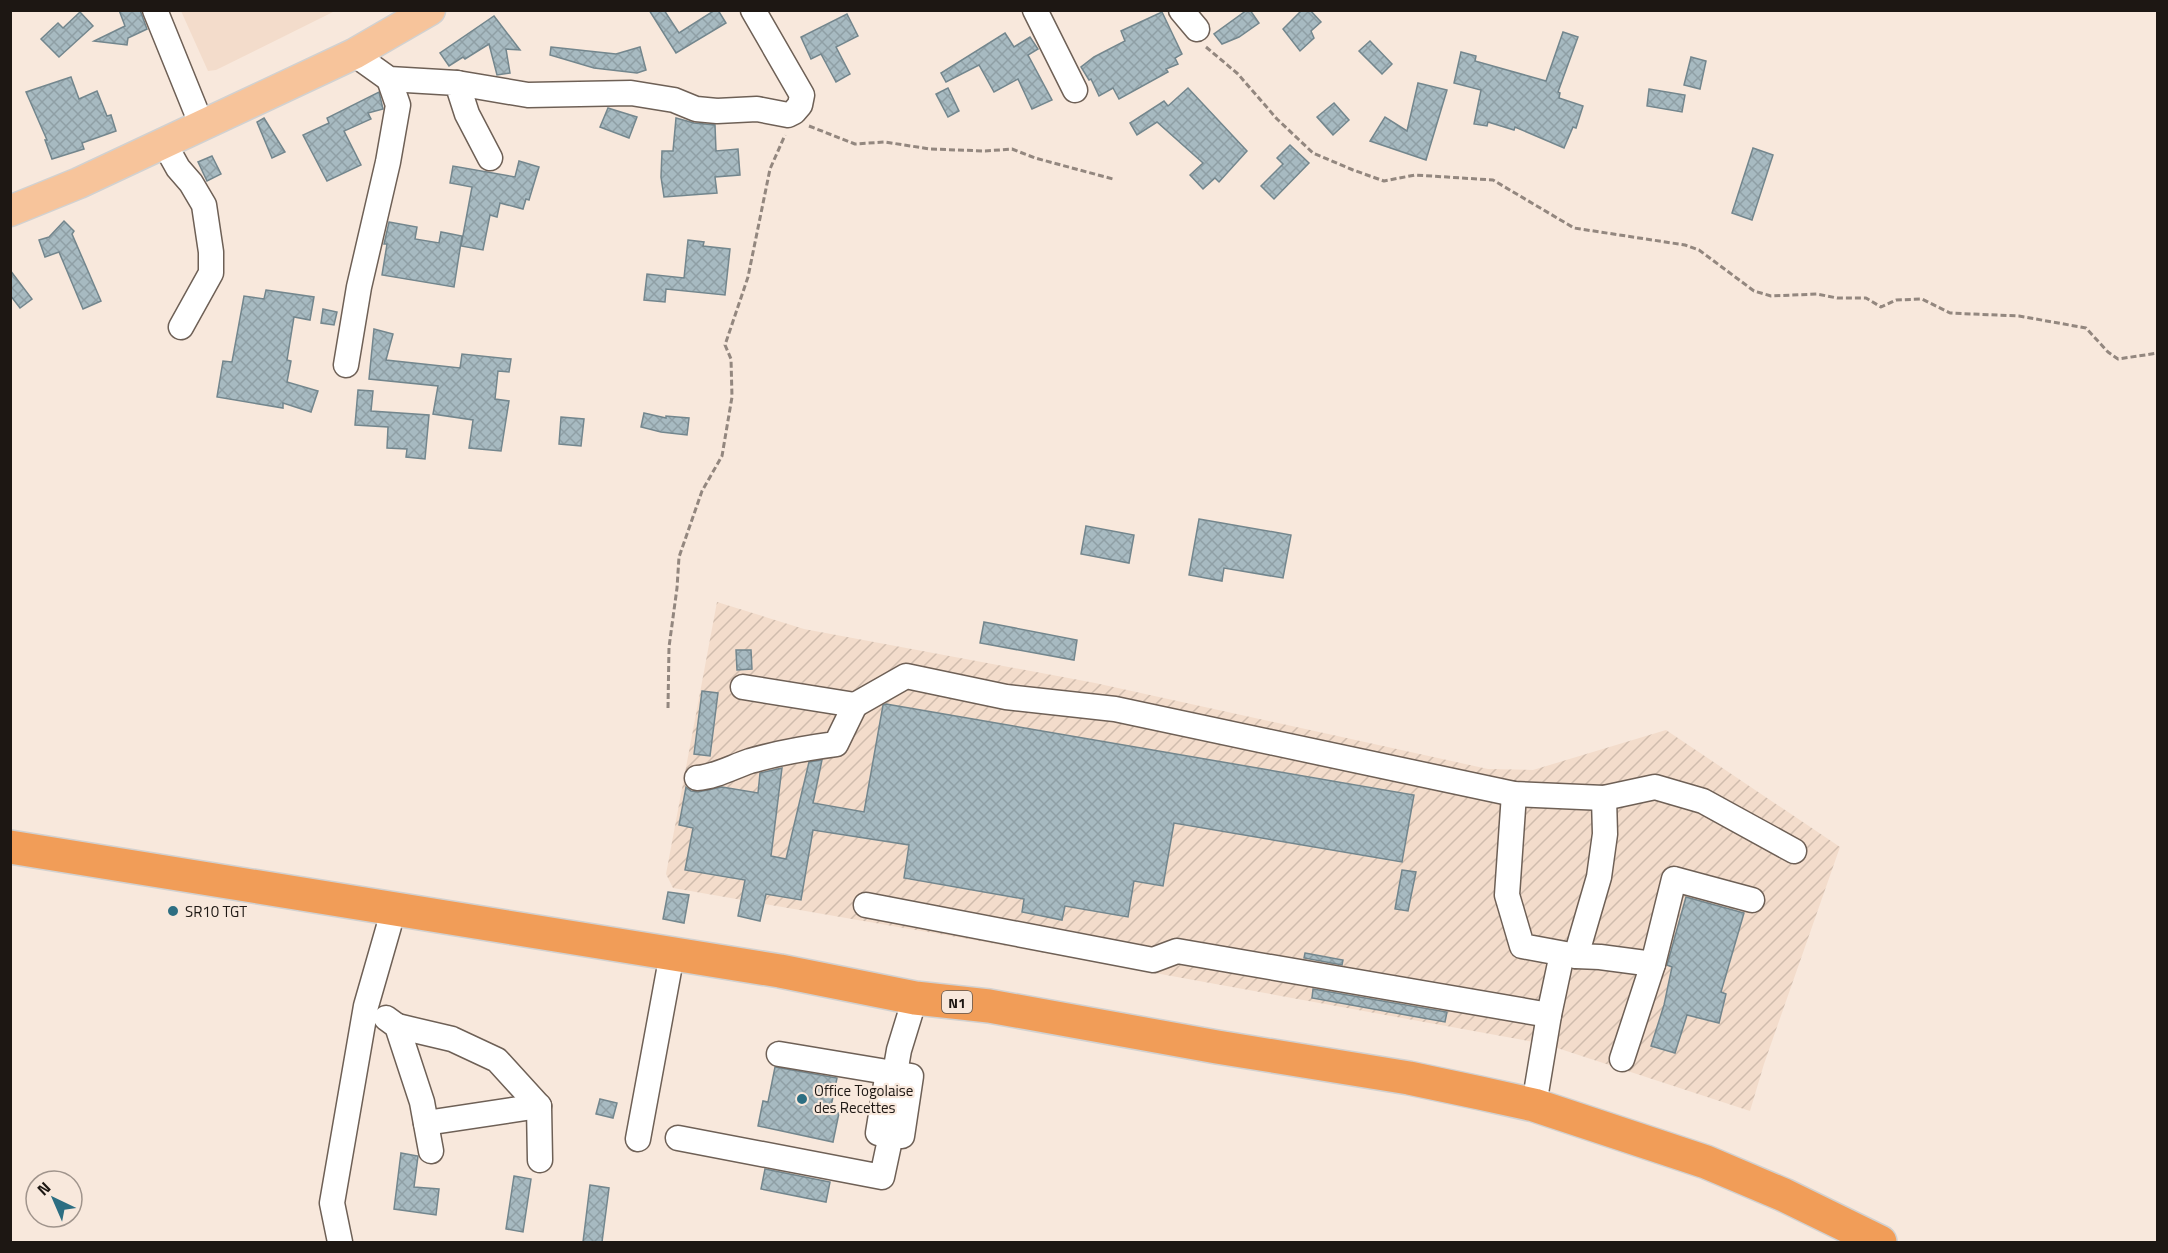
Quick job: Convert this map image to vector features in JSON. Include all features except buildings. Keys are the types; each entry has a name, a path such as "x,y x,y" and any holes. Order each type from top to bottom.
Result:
{"highway":[{"name":"N1","path":"10,847 780,970 915,998 988,1006 1217,1047 1409,1078 1534,1105 1706,1162 1784,1195 1880,1242"}],"main road":[{"path":"10,211 79,183 354,54 430,10"}],"street":[{"path":"155,10 202,126"},
{"path":"354,54 389,79 458,83 528,95 631,93 674,100 696,109 717,111 757,109 793,116 800,105 802,95 753,10"},
{"path":"1035,10 1075,90"},
{"path":"1181,10 1197,29"},
{"path":"346,365 359,287 398,105 389,79"},
{"path":"458,83 467,114 490,158"},
{"path":"164,143 204,206 211,252 211,273 181,327"},
{"path":"697,778 709,778 735,766 783,751 836,744 855,705 906,676 1006,697 1114,709 1514,794 1604,798 1655,787 1703,801 1794,851"},
{"path":"743,687 855,705"},
{"path":"1514,794 1507,894 1522,946 1569,955 1653,964"},
{"path":"1534,1105 1549,1015 1599,877 1605,834 1604,798"},
{"path":"1622,1059 1653,964 1674,879 1752,900"},
{"path":"866,905 1153,960 1178,951 1549,1015"},
{"path":"340,1242 332,1203 366,1006 389,926 390,909"},
{"path":"638,1139 672,954"},
{"path":"678,1138 882,1177 891,1135 878,1133 891,1073 915,998"},
{"path":"366,1006 397,1026 452,1039 497,1060 539,1106 540,1160"},
{"path":"397,1026 422,1102 431,1151"},
{"path":"779,1054 891,1073"},
{"path":"426,1123 539,1106"}],"path":[{"path":"1197,29 1206,49 1238,74 1277,119 1313,153 1384,181 1415,175 1493,180 1574,228 1685,245 1700,250 1754,291 1771,296 1817,294 1837,298 1866,298 1881,307 1896,300 1922,299 1950,314 2019,316 2086,328 2108,352 2118,359 2157,353"},
{"path":"668,708 669,647 679,557 702,491 722,456 732,397 731,359 725,345 748,277 770,169 793,116 855,144 885,142 930,149 985,151 1012,149 1035,158 1113,179"}],"shaded area":[{"path":"181,11 335,11 216,70 208,71"},
{"path":"717,602 804,629 1095,683 1488,769 1533,770 1666,730 1840,847 1764,1064 1750,1111 1545,1044 673,888 666,874"}],"place":[{"name":"SR10 TGT","path":"173,911"},
{"name":"Office Togolaise des Recettes","path":"802,1099"}]}
